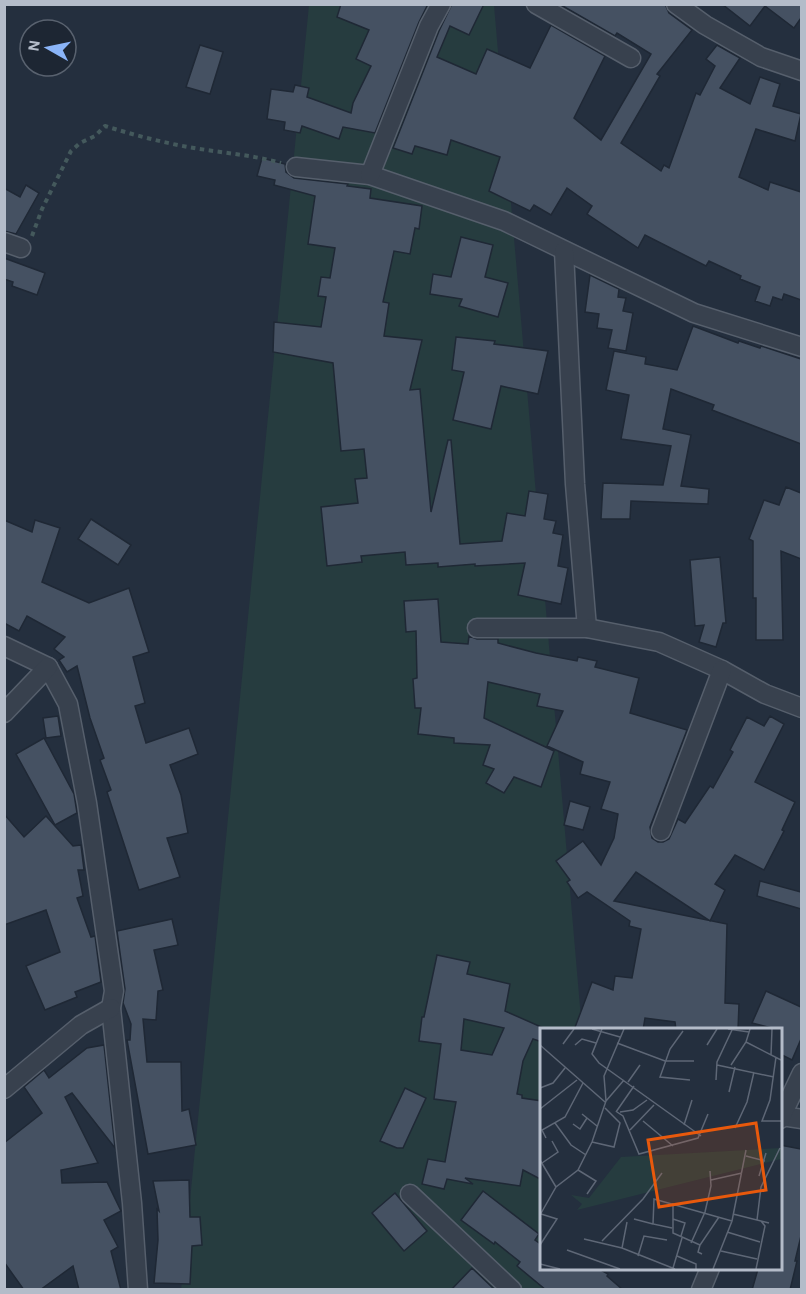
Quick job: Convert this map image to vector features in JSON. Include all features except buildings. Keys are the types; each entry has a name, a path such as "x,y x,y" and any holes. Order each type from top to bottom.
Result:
{"street":[{"path":"370,175 429,26 441,4"},
{"path":"536,4 631,58"},
{"path":"675,4 705,26 761,57 801,72"},
{"path":"296,167 370,175 504,221 694,314 801,347"},
{"path":"564,251 575,484 587,628"},
{"path":"477,628 587,628 659,642 722,670 765,694 801,708"},
{"path":"4,646 48,667 68,704 87,803 114,991 111,1008 132,1203 138,1290"},
{"path":"4,713 48,667"},
{"path":"662,831 722,670"},
{"path":"4,1089 81,1024 111,1008"},
{"path":"782,1115 801,1073"},
{"path":"782,1117 801,1119"},
{"path":"410,1194 512,1290"},
{"path":"701,1290 710,1270"}],"path":[{"path":"13,245 30,242 42,209 71,151 80,143 95,136 105,126 132,135 194,148 261,157"}],"green space":[{"path":"309,5 494,5 582,1028 540,1028 540,1270 602,1270 604,1289 181,1290"}]}
